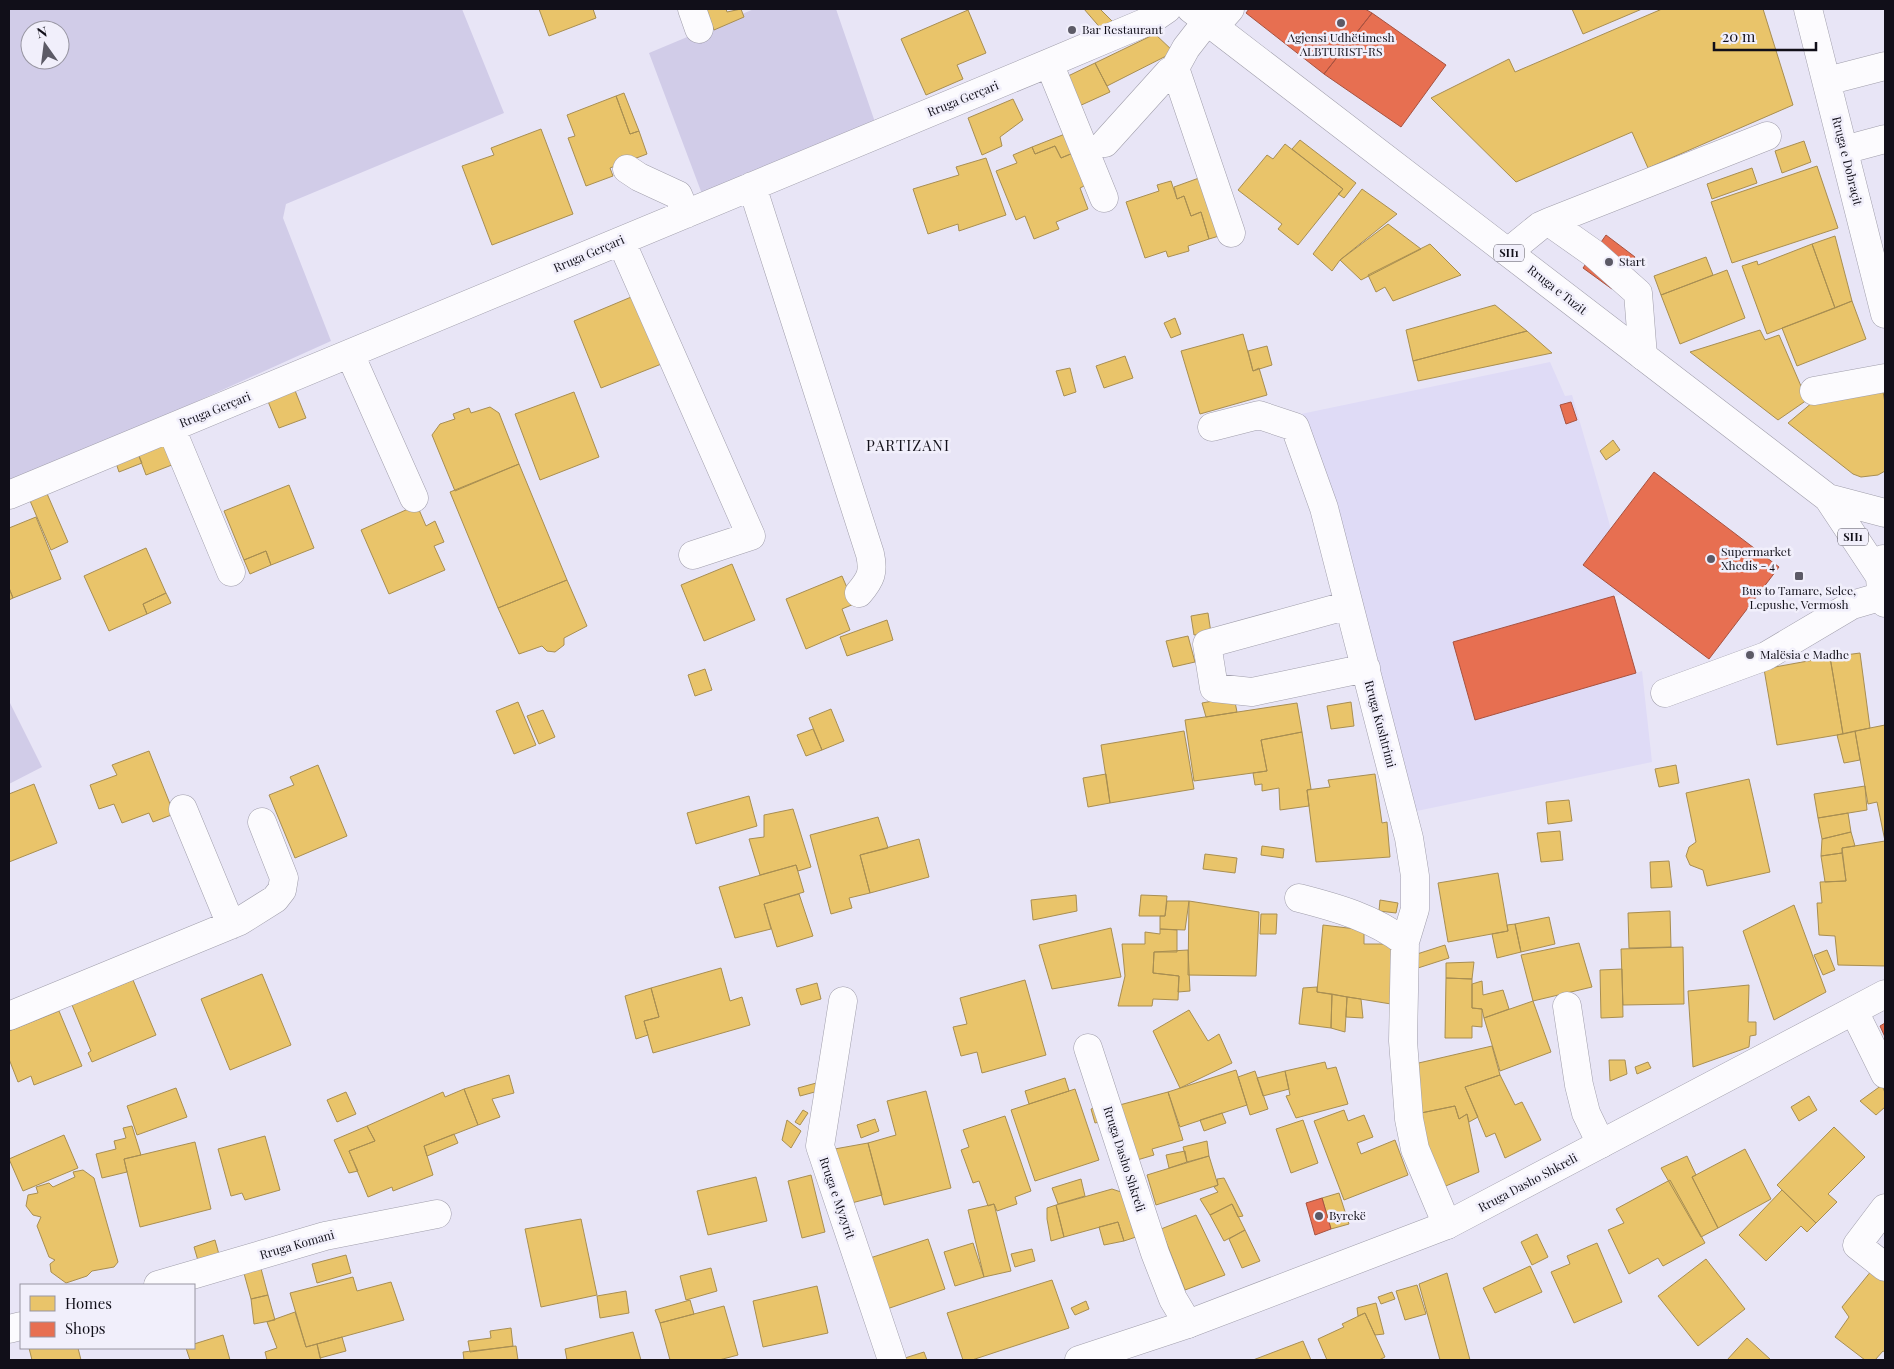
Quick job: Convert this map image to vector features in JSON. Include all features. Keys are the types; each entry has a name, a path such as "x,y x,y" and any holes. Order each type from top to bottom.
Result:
{"street":[{"name":"Rruga Gerçari","path":"9,495 1049,63 1151,20 1166,9"},
{"name":"Rruga e Dobraçit","path":"1808,9 1844,150 1877,248 1883,296"},
{"path":"1105,143 1169,72 1176,68 1186,48 1210,16"},
{"name":"Rruga e Tuzit","path":"1210,16 1508,252 1828,498"},
{"path":"1049,63 1104,198"},
{"path":"1827,81 1885,66"},
{"path":"1176,68 1231,233"},
{"path":"1508,252 1540,226 1767,136"},
{"path":"1844,150 1885,139"},
{"path":"627,169 639,177 678,195 686,214"},
{"path":"752,186 870,554 873,567 872,579 859,593"},
{"path":"1549,222 1593,253 1638,293 1643,356"},
{"path":"621,241 751,536 693,555"},
{"path":"350,354 414,498"},
{"path":"1814,391 1885,378"},
{"name":"Rruga Kushtrimi","path":"1212,427 1260,415 1295,427 1324,508 1409,838 1415,876 1415,909 1405,942 1403,1041 1409,1119 1415,1149 1448,1225"},
{"path":"171,428 231,572"},
{"name":"SH1","path":"1828,498 1885,513"},
{"name":"SH1","path":"1828,498 1883,582"},
{"path":"1665,692 1766,656 1852,605 1883,582"},
{"path":"1349,605 1207,644 1214,688 1252,692 1366,668"},
{"path":"183,809 235,923"},
{"path":"9,1016 235,923 275,899 282,890 284,878 262,822"},
{"path":"1299,898 1361,916 1386,927 1405,942"},
{"name":"Rruga Dasho Shkreli","path":"1079,1360 1188,1324 1448,1225 1885,994"},
{"name":"Rruga e Myzyrit","path":"843,1001 820,1146 892,1360"},
{"path":"1566,1006 1579,1085 1586,1113 1601,1144"},
{"path":"1854,1011 1885,1074"},
{"name":"Rruga Dasho Shkreli","path":"1088,1048 1155,1253 1173,1299 1188,1324"},
{"path":"1885,1208 1857,1245 1885,1267"},
{"name":"Rruga Komani","path":"161,1284 325,1236 437,1214"}],"shaded area":[{"path":"9,9 462,9 504,113 286,204 283,218 331,341 149,423 9,480"},
{"path":"754,9 836,9 876,125 702,194 649,53"},
{"path":"1550,362 1565,396 1572,395 1609,522 1626,594 1614,596 1636,673 1642,671 1652,762 1412,812 1358,586 1301,414"},
{"path":"9,701 42,767 9,784"}],"building: Homes":[{"path":"539,9 593,9 596,18 549,36"},
{"path":"726,9 727,12 741,9 744,17 714,30 706,10"},
{"path":"1084,9 1100,9 1116,25 1103,31"},
{"path":"1572,9 1642,9 1583,34"},
{"path":"1662,9 1763,9 1793,105 1648,168 1632,132 1516,182 1431,98 1509,59 1515,72"},
{"path":"968,10 986,53 957,65 963,79 926,95 901,39"},
{"path":"1155,34 1174,52 1107,86 1095,63"},
{"path":"1095,63 1110,92 1077,107 1066,77"},
{"path":"624,93 639,131 630,134 616,96"},
{"path":"616,96 630,134 639,131 647,154 610,168 613,176 586,186 568,138 575,136 567,115"},
{"path":"1013,99 1023,120 1000,137 1002,146 982,155 968,118"},
{"path":"541,129 573,214 492,245 462,166 494,155 491,148"},
{"path":"1065,134 1073,153 1061,158 1055,146 1035,154 1032,147"},
{"path":"1300,140 1356,183 1344,198 1338,194 1343,189 1292,149"},
{"path":"1804,141 1811,162 1782,173 1775,151"},
{"path":"1285,144 1343,189 1298,245 1278,229 1282,224 1238,190 1267,155 1273,159"},
{"path":"1055,146 1061,158 1073,153 1086,185 1080,188 1088,209 1056,222 1059,229 1034,239 1025,216 1016,220 996,171 1017,163 1013,155 1032,147 1035,154"},
{"path":"986,158 1006,215 959,231 958,224 928,234 913,189 959,175 956,167"},
{"path":"1817,166 1838,228 1732,263 1711,202"},
{"path":"1752,168 1757,183 1712,199 1707,184"},
{"path":"1199,178 1219,236 1209,239 1201,212 1191,216 1184,196 1177,199 1174,187"},
{"path":"1171,181 1177,199 1184,196 1191,216 1201,212 1209,239 1188,246 1189,251 1168,257 1166,251 1145,258 1126,202 1159,191 1157,185"},
{"path":"1362,189 1397,214 1340,260 1332,271 1313,254"},
{"path":"1388,224 1421,249 1361,280 1340,260"},
{"path":"1835,236 1852,301 1835,308 1812,244"},
{"path":"1430,244 1461,275 1393,301 1385,287 1376,292 1368,275"},
{"path":"1812,244 1835,308 1767,334 1742,266 1757,261 1758,265"},
{"path":"1706,257 1713,275 1661,295 1654,276"},
{"path":"1727,270 1745,318 1680,344 1661,295"},
{"path":"636,295 664,363 601,388 574,321"},
{"path":"1852,301 1866,339 1797,366 1782,328"},
{"path":"1495,305 1527,331 1413,361 1406,330"},
{"path":"1175,318 1181,334 1171,338 1164,323"},
{"path":"1760,330 1765,340 1779,335 1807,400 1778,420 1690,352"},
{"path":"1527,331 1552,353 1418,381 1413,361"},
{"path":"1243,334 1253,371 1259,368 1267,395 1200,414 1181,351"},
{"path":"1267,346 1272,365 1253,371 1248,351"},
{"path":"1125,356 1133,378 1104,388 1096,366"},
{"path":"1070,368 1076,392 1064,396 1056,371"},
{"path":"1882,386 1885,403 1885,471 1878,475 1861,477 1853,474 1788,423 1813,402"},
{"path":"294,388 306,418 279,428 267,399"},
{"path":"574,392 599,457 540,480 515,414"},
{"path":"490,407 499,413 519,464 455,491 432,435 440,424 455,419 453,414 469,408 471,413"},
{"path":"167,440 177,463 146,475 137,451"},
{"path":"1613,440 1620,450 1606,460 1600,451"},
{"path":"137,451 142,463 119,472 115,460"},
{"path":"519,464 567,580 498,608 450,492"},
{"path":"289,485 314,548 271,565 266,551 244,560 224,511"},
{"path":"45,489 68,542 51,550 28,496"},
{"path":"417,505 426,526 435,521 444,542 434,546 445,570 389,594 361,530"},
{"path":"36,517 61,579 13,598 9,588 9,528"},
{"path":"146,548 166,593 143,604 147,614 109,631 84,576"},
{"path":"266,551 271,565 250,574 244,560"},
{"path":"732,564 755,620 704,641 681,585"},
{"path":"842,576 854,604 842,609 850,630 806,649 786,599"},
{"path":"567,580 587,626 564,638 564,645 555,652 547,651 542,646 519,654 498,608"},
{"path":"9,588 13,598 9,600"},
{"path":"166,593 171,603 147,614 143,604"},
{"path":"1208,613 1211,633 1194,635 1191,616"},
{"path":"887,620 893,640 847,656 840,637"},
{"path":"1188,636 1195,662 1173,667 1166,641"},
{"path":"1860,653 1870,728 1843,734 1830,657"},
{"path":"1830,657 1843,734 1777,745 1764,669"},
{"path":"705,669 712,690 695,696 688,675"},
{"path":"1234,697 1237,712 1206,717 1202,703"},
{"path":"518,702 536,745 514,754 496,711"},
{"path":"1351,702 1354,726 1331,729 1327,706"},
{"path":"1297,703 1302,732 1261,740 1267,771 1194,781 1185,720"},
{"path":"831,709 844,741 822,750 809,718"},
{"path":"543,710 555,737 539,744 527,716"},
{"path":"1885,725 1885,841 1877,802 1868,804 1855,731"},
{"path":"813,729 822,750 806,756 797,735"},
{"path":"1184,731 1194,789 1110,803 1101,745"},
{"path":"1855,731 1860,760 1844,763 1837,735"},
{"path":"1302,732 1311,789 1307,790 1309,806 1280,810 1279,788 1262,791 1262,784 1255,785 1253,773 1267,771 1261,740"},
{"path":"149,751 174,814 153,822 149,813 122,823 114,804 99,809 90,785 117,775 112,765"},
{"path":"318,765 347,836 295,858 269,795 294,785 290,777"},
{"path":"1676,765 1679,783 1659,787 1655,769"},
{"path":"1106,774 1110,803 1088,807 1083,778"},
{"path":"1375,774 1382,823 1387,822 1390,857 1316,862 1307,790 1330,787 1328,780"},
{"path":"1749,779 1770,872 1707,886 1703,870 1690,865 1686,856 1689,847 1696,842 1686,793"},
{"path":"34,784 57,843 9,862 9,794"},
{"path":"1865,786 1867,810 1818,818 1814,794"},
{"path":"749,796 757,826 696,844 687,813"},
{"path":"1569,800 1572,821 1548,824 1546,802"},
{"path":"793,809 811,867 798,871 796,865 760,875 749,839 764,837 764,815"},
{"path":"1848,813 1851,832 1822,839 1818,818"},
{"path":"878,817 888,848 860,855 870,893 849,898 852,908 831,914 810,835"},
{"path":"1560,831 1563,860 1541,862 1537,833"},
{"path":"1851,832 1855,846 1842,848 1842,853 1821,856 1822,839"},
{"path":"919,839 929,877 870,893 860,855"},
{"path":"1885,841 1885,966 1838,965 1835,936 1819,935 1817,903 1822,903 1820,882 1846,881 1842,848"},
{"path":"1262,846 1284,849 1283,858 1261,855"},
{"path":"1842,853 1846,881 1825,882 1821,856"},
{"path":"1205,854 1237,858 1235,873 1203,869"},
{"path":"1669,861 1672,887 1651,888 1650,862"},
{"path":"796,865 804,892 764,904 771,929 735,938 719,887"},
{"path":"1498,873 1508,931 1448,942 1438,883"},
{"path":"799,894 813,936 777,947 764,904"},
{"path":"1076,895 1077,911 1033,920 1031,900"},
{"path":"1141,895 1167,896 1165,916 1139,916"},
{"path":"1380,900 1398,903 1396,913 1379,911"},
{"path":"1167,901 1189,901 1185,930 1160,929 1160,916 1165,916"},
{"path":"1189,901 1259,912 1256,976 1188,975"},
{"path":"1794,905 1826,992 1774,1020 1743,931"},
{"path":"1670,911 1671,947 1629,948 1628,913"},
{"path":"1261,914 1277,914 1276,934 1260,934"},
{"path":"1549,917 1555,944 1521,952 1515,924"},
{"path":"1515,924 1521,952 1497,958 1492,934 1508,931 1507,925"},
{"path":"1323,925 1364,930 1364,944 1391,944 1391,1004 1317,992"},
{"path":"1111,928 1121,977 1052,989 1039,945"},
{"path":"1160,929 1177,930 1177,952 1154,952 1153,973 1179,976 1178,1000 1153,999 1152,1006 1118,1006 1125,976 1122,944 1145,944 1145,932 1160,934"},
{"path":"1579,943 1592,987 1533,1001 1521,955"},
{"path":"1445,945 1449,958 1418,968 1414,955"},
{"path":"1683,947 1684,1004 1623,1005 1621,949"},
{"path":"1188,950 1190,991 1178,992 1179,976 1153,973 1154,952"},
{"path":"1827,950 1835,970 1823,975 1814,955"},
{"path":"1474,962 1472,979 1446,978 1446,963"},
{"path":"721,968 730,1001 742,997 750,1025 653,1053 644,1021 659,1017 651,988"},
{"path":"1622,969 1623,1017 1601,1018 1600,970"},
{"path":"262,974 291,1045 230,1070 201,999"},
{"path":"1446,978 1472,979 1472,1008 1482,1009 1482,1027 1472,1026 1472,1038 1445,1038"},
{"path":"133,980 156,1035 92,1062 88,1053 91,1051 72,1005"},
{"path":"1025,980 1046,1055 982,1073 977,1052 961,1056 953,1027 967,1024 960,998"},
{"path":"1482,981 1483,995 1503,990 1509,1009 1484,1018 1482,1009 1472,1008 1472,984"},
{"path":"817,983 821,999 801,1005 796,989"},
{"path":"1749,985 1748,1022 1756,1022 1756,1035 1750,1036 1749,1047 1693,1067 1688,991"},
{"path":"1317,987 1317,992 1332,994 1331,1028 1299,1024 1303,988"},
{"path":"651,988 659,1017 644,1021 648,1035 636,1039 625,996"},
{"path":"1332,994 1347,997 1345,1032 1331,1028"},
{"path":"1347,997 1361,999 1363,1018 1346,1017"},
{"path":"1533,1001 1551,1052 1500,1071 1484,1018"},
{"path":"1189,1010 1208,1041 1219,1034 1232,1063 1180,1088 1153,1031"},
{"path":"59,1011 82,1066 34,1085 31,1076 18,1082 9,1059 9,1031"},
{"path":"1492,1046 1500,1075 1465,1087 1478,1117 1469,1122 1467,1114 1459,1119 1455,1106 1421,1113 1410,1065"},
{"path":"1609,1060 1625,1060 1627,1074 1610,1081"},
{"path":"1325,1062 1327,1069 1336,1067 1348,1104 1296,1118 1286,1096 1290,1095 1285,1071"},
{"path":"1648,1062 1651,1068 1637,1074 1635,1067"},
{"path":"1236,1070 1247,1105 1180,1127 1168,1092"},
{"path":"1255,1071 1268,1109 1250,1115 1238,1077"},
{"path":"1285,1071 1289,1089 1263,1096 1257,1078"},
{"path":"509,1075 514,1093 492,1099 500,1117 478,1125 464,1089"},
{"path":"1500,1075 1515,1105 1522,1102 1541,1140 1505,1158 1495,1133 1486,1137 1465,1087"},
{"path":"1065,1078 1069,1091 1029,1104 1025,1091"},
{"path":"820,1082 822,1090 800,1096 798,1088"},
{"path":"1882,1085 1885,1093 1885,1107 1876,1115 1860,1101"},
{"path":"176,1088 187,1117 137,1135 127,1106"},
{"path":"464,1089 478,1125 424,1146 433,1175 393,1191 392,1187 368,1197 349,1151 375,1141 367,1126 443,1092 445,1097"},
{"path":"1075,1089 1099,1160 1035,1181 1011,1110"},
{"path":"926,1091 951,1188 884,1205 868,1143 896,1135 887,1101"},
{"path":"346,1092 356,1114 337,1122 327,1100"},
{"path":"1168,1092 1183,1140 1152,1149 1154,1155 1127,1163 1112,1107"},
{"path":"1809,1096 1817,1110 1799,1121 1791,1107"},
{"path":"1455,1106 1459,1119 1467,1114 1479,1172 1441,1188 1430,1158 1421,1113"},
{"path":"1098,1107 1103,1121 1095,1123 1091,1109"},
{"path":"803,1110 808,1113 800,1125 795,1122"},
{"path":"1344,1110 1348,1121 1364,1115 1373,1137 1357,1143 1361,1154 1395,1140 1408,1175 1344,1200 1314,1121"},
{"path":"1222,1113 1226,1123 1204,1131 1200,1120"},
{"path":"1005,1116 1031,1191 1015,1197 1017,1204 997,1211 994,1204 988,1206 979,1181 973,1183 961,1150 969,1147 963,1130"},
{"path":"875,1119 879,1131 861,1138 857,1125"},
{"path":"787,1120 801,1131 791,1148 782,1140"},
{"path":"1303,1120 1318,1163 1291,1173 1276,1129"},
{"path":"132,1126 141,1155 124,1159 127,1172 102,1178 96,1154 116,1149 114,1141 126,1138 123,1128"},
{"path":"367,1126 375,1141 349,1151 358,1171 349,1173 334,1140"},
{"path":"1834,1127 1865,1157 1828,1194 1837,1202 1816,1223 1777,1185"},
{"path":"454,1134 458,1143 427,1156 424,1146"},
{"path":"64,1135 78,1168 23,1191 9,1159"},
{"path":"265,1136 280,1190 245,1200 242,1193 231,1196 218,1149"},
{"path":"1207,1141 1209,1156 1187,1162 1183,1147"},
{"path":"195,1142 211,1209 140,1227 124,1159"},
{"path":"868,1143 882,1195 844,1205 829,1150"},
{"path":"1745,1149 1771,1199 1718,1228 1692,1177"},
{"path":"1185,1151 1187,1162 1169,1168 1166,1155"},
{"path":"1209,1156 1218,1185 1156,1205 1147,1175"},
{"path":"1687,1156 1696,1175 1692,1177 1718,1228 1701,1237 1661,1168"},
{"path":"83,1170 94,1178 118,1262 114,1267 92,1271 87,1276 66,1283 51,1272 50,1264 55,1260 49,1257 37,1226 41,1217 33,1215 26,1206 28,1195 38,1193 36,1187 49,1183 53,1187 75,1177 73,1172"},
{"path":"811,1175 825,1232 802,1238 788,1181"},
{"path":"756,1177 767,1221 708,1235 697,1191"},
{"path":"1224,1178 1243,1216 1238,1217 1232,1204 1210,1215 1200,1199 1218,1192 1214,1187 1218,1185 1217,1179"},
{"path":"1081,1179 1085,1196 1058,1204 1052,1188"},
{"path":"1670,1180 1705,1243 1663,1266 1658,1258 1629,1274 1608,1230 1624,1223 1616,1209"},
{"path":"1112,1189 1121,1192 1136,1237 1124,1241 1118,1222 1064,1237 1056,1205"},
{"path":"1782,1190 1816,1223 1807,1232 1801,1226 1766,1261 1739,1235"},
{"path":"1339,1193 1349,1224 1331,1229 1322,1198"},
{"path":"994,1204 1011,1271 984,1277 968,1210"},
{"path":"1232,1204 1245,1230 1224,1241 1210,1215"},
{"path":"1056,1205 1064,1237 1051,1241 1047,1208"},
{"path":"1196,1215 1225,1275 1185,1290 1161,1229"},
{"path":"581,1219 597,1295 541,1307 525,1229"},
{"path":"1118,1222 1124,1241 1104,1245 1099,1227"},
{"path":"1245,1230 1260,1261 1242,1268 1229,1239"},
{"path":"1537,1234 1548,1257 1532,1265 1521,1242"},
{"path":"928,1239 945,1289 881,1311 864,1260"},
{"path":"215,1240 220,1258 199,1264 194,1247"},
{"path":"973,1243 984,1277 955,1286 944,1252"},
{"path":"1597,1243 1622,1302 1574,1323 1551,1272 1570,1264 1567,1256"},
{"path":"1032,1249 1035,1261 1015,1267 1011,1254"},
{"path":"346,1255 351,1273 317,1283 312,1264"},
{"path":"1706,1259 1745,1309 1698,1346 1658,1296"},
{"path":"259,1261 268,1295 251,1299 242,1266"},
{"path":"1530,1266 1542,1292 1495,1313 1483,1288"},
{"path":"711,1268 717,1291 686,1300 680,1276"},
{"path":"1872,1270 1885,1280 1885,1352 1883,1351 1875,1360 1865,1360 1835,1337 1849,1317 1842,1307"},
{"path":"1447,1273 1470,1360 1440,1360 1419,1284"},
{"path":"353,1277 357,1291 391,1282 404,1320 306,1347 290,1293"},
{"path":"1052,1280 1069,1328 972,1360 963,1360 947,1313"},
{"path":"1417,1285 1426,1314 1405,1320 1396,1291"},
{"path":"817,1286 828,1333 763,1347 753,1301"},
{"path":"626,1291 629,1313 600,1318 597,1296"},
{"path":"1392,1292 1395,1299 1381,1304 1378,1297"},
{"path":"268,1295 275,1320 254,1324 251,1299"},
{"path":"690,1300 694,1314 660,1323 655,1310"},
{"path":"1086,1301 1089,1309 1075,1315 1071,1308"},
{"path":"1376,1303 1384,1334 1375,1335 1365,1313 1358,1316 1357,1308"},
{"path":"724,1306 738,1355 719,1360 670,1360 660,1323"},
{"path":"295,1312 306,1347 317,1344 321,1360 267,1360 265,1352 277,1348 267,1322"},
{"path":"1365,1313 1385,1357 1379,1360 1327,1360 1318,1339 1344,1327 1342,1324"},
{"path":"511,1328 513,1346 470,1352 468,1341 491,1338 490,1331"},
{"path":"633,1332 641,1360 567,1360 565,1349"},
{"path":"223,1335 230,1360 190,1360 186,1349 195,1349 195,1344"},
{"path":"342,1337 346,1351 320,1358 317,1344"},
{"path":"1747,1338 1771,1360 1727,1360"},
{"path":"1303,1341 1311,1360 1253,1360"},
{"path":"516,1346 518,1360 464,1360 463,1352"},
{"path":"29,1349 78,1349 81,1360 32,1360"},
{"path":"924,1352 927,1360 905,1360 905,1358"}],"building: Shops":[{"path":"1249,9 1365,9 1372,13 1324,74 1246,13"},
{"path":"1372,13 1446,65 1401,127 1324,74"},
{"name":"Start","path":"1606,235 1635,257 1612,289 1583,268"},
{"path":"1571,402 1577,420 1566,424 1560,405"},
{"path":"1654,472 1779,567 1709,659 1583,565"},
{"path":"1614,596 1636,673 1475,720 1453,642"},
{"path":"1885,1023 1885,1037 1880,1026"},
{"name":"Byrekë","path":"1322,1198 1331,1229 1315,1235 1306,1203"}],"place":[{"name":"Agjensi Udhëtimesh ALBTURIST-RS","path":"1341,23"},
{"name":"Bar Restaurant","path":"1072,30"},
{"name":"Start","path":"1609,262"},
{"name":"Supermarket Xhedis - 4","path":"1711,559"},
{"name":"Bus to Tamare, Selce, Lepushe, Vermosh","path":"1799,576"},
{"name":"Malësia e Madhe","path":"1750,655"},
{"name":"Byrekë","path":"1319,1216"}],"district":[{"name":"PARTIZANI","path":"908,446"}]}
